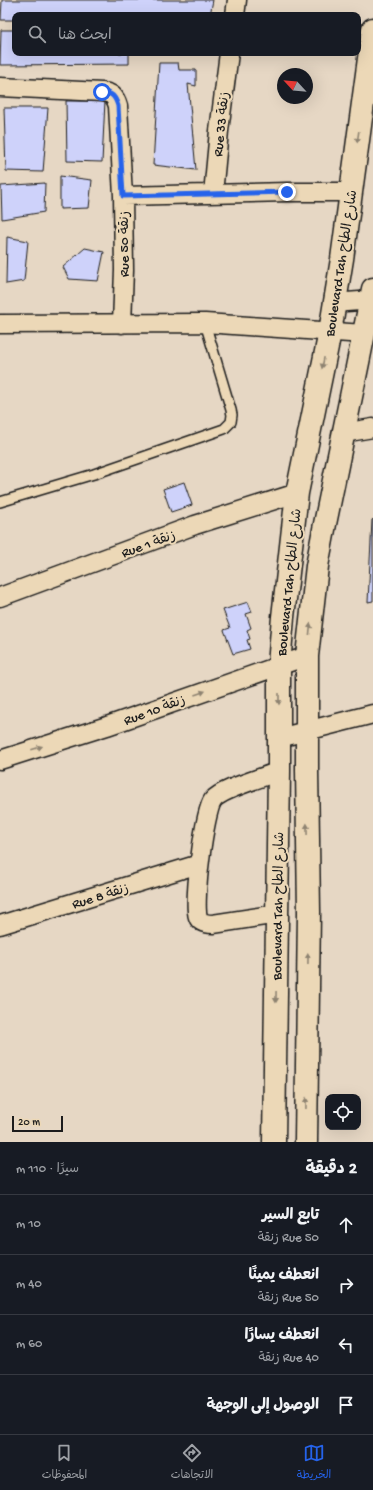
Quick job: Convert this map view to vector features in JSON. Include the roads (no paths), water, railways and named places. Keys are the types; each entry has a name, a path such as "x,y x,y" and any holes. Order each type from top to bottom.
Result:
{"street":[{"path":"235,12 237,0"},
{"name":"Boulevard Tah شارع الطاح","path":"274,1142 278,914 279,665 282,617 297,493 330,332 373,29"},
{"name":"Rue 33 زنقة","path":"213,194 228,56"},
{"name":"Rue 50 زنقة","path":"0,87 102,92 112,94 115,97 118,106 123,196 124,270 122,324"},
{"path":"123,196 351,192"},
{"path":"334,303 372,296"},
{"name":"Boulevard Tah شارع الطاح","path":"306,1142 309,912 306,731 307,656 317,566 372,296"},
{"path":"0,324 205,323 364,334"},
{"path":"343,433 373,428"},
{"name":"Rue 1 زنقة","path":"0,597 195,525 297,493"},
{"name":"Rue 10 زنقة","path":"0,760 107,726 307,656"},
{"path":"279,738 373,714"},
{"path":"278,914 213,924 201,921 198,917 197,909 199,864 207,816 213,799 223,792 279,771"},
{"name":"Rue 8 زنقة","path":"0,925 199,864"}],"lane":[{"path":"0,502 101,472 177,446 228,426 232,418 231,410 205,323"}]}
